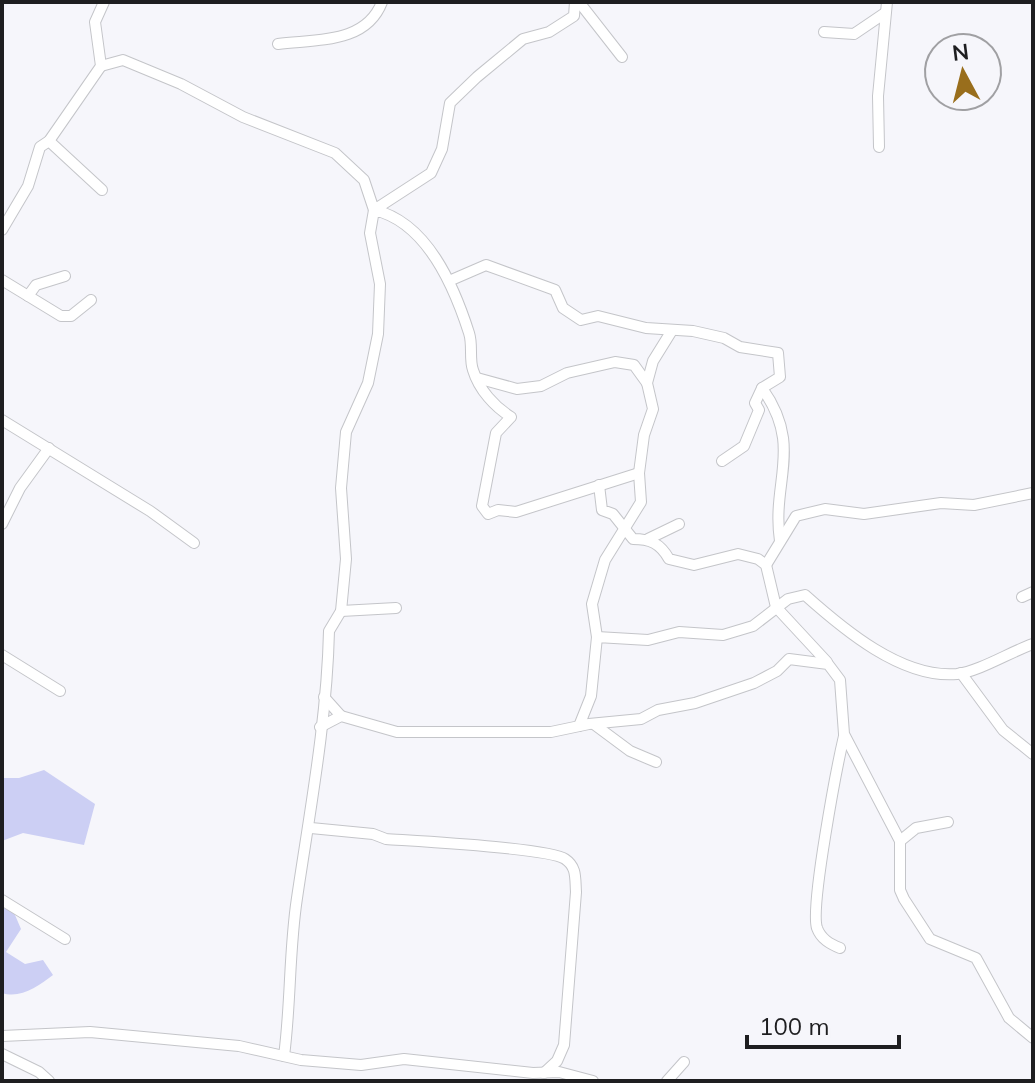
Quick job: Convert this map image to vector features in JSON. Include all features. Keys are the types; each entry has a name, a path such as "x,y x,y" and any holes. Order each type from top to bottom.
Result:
{"street":[{"path":"101,66 95,22 104,2"},
{"path":"278,44 358,33 378,12 382,2"},
{"path":"374,210 431,173 442,149 450,103 523,39 549,32 574,16 577,2"},
{"path":"577,2 622,57"},
{"path":"824,32 854,34 886,8"},
{"path":"879,147 878,96 886,8"},
{"path":"2,230 28,186 40,147 49,141 101,66 123,60 181,84 243,117 335,153 364,180 374,210 370,233 380,284 378,334 368,383 346,432 341,488 346,559 341,611 329,631 311,828 297,898 284,1056"},
{"path":"49,141 102,190"},
{"path":"374,210 394,215 430,250 449,281 470,337 472,369 494,407 496,433 482,506 488,514 498,510 516,512 639,473"},
{"path":"449,281 486,265 555,290 563,308 581,320 598,316 671,332 693,331 724,338 740,347 778,353 780,377 762,388 755,403 759,410"},
{"path":"28,296 36,285 65,276"},
{"path":"2,280 61,316 71,316 91,300"},
{"path":"647,383 653,361 671,332"},
{"path":"477,378 517,389 529,388 541,386 567,373 615,362 634,365 647,383 653,409 644,435 639,473 641,502 605,560 592,604 597,637 591,696 584,725"},
{"path":"762,388 775,406 786,446 784,483 776,516 780,541"},
{"path":"759,410 775,406"},
{"path":"494,407 511,417 496,433"},
{"path":"722,461 744,446 759,410"},
{"path":"2,420 194,543"},
{"path":"2,524 20,488 49,448"},
{"path":"599,485 602,510 613,514 633,539 648,539 679,524"},
{"path":"766,565 796,516 825,509 864,514 941,503 974,505 1033,493"},
{"path":"779,499 796,516"},
{"path":"648,539 663,548 669,559 694,565 738,554 758,559 766,565 776,607 840,680 844,734 817,883 815,916 818,930 825,940 840,948"},
{"path":"597,637 648,640 679,632 723,635 753,626 776,607 805,595 837,624 900,661 932,672 961,673 1033,644"},
{"path":"341,611 396,608"},
{"path":"2,655 60,691"},
{"path":"324,697 341,716 397,732 551,732 641,719 658,710 695,703 754,683 777,671 789,659 828,664"},
{"path":"961,673 1003,730 1033,754"},
{"path":"320,727 341,716"},
{"path":"584,725 597,726 630,751 656,762"},
{"path":"844,734 900,841 900,890 930,939 968,952 976,958 1009,1018 1033,1038"},
{"path":"900,841 916,828 948,822"},
{"path":"311,828 373,834 386,839 542,851 568,861 575,870 576,892 564,1045 557,1061 539,1076"},
{"path":"2,900 65,939"},
{"path":"2,1036 90,1032 225,1044 284,1056 361,1065 404,1059 593,1081"},
{"path":"2,1054 49,1081"},
{"path":"667,1081 684,1062"}],"shaded area":[{"path":"44,770 95,804 84,845 23,833 2,841 2,778 19,778"},
{"path":"2,897 12,908 21,929 6,952 25,964 43,960 53,975 16,994 2,993"}]}
